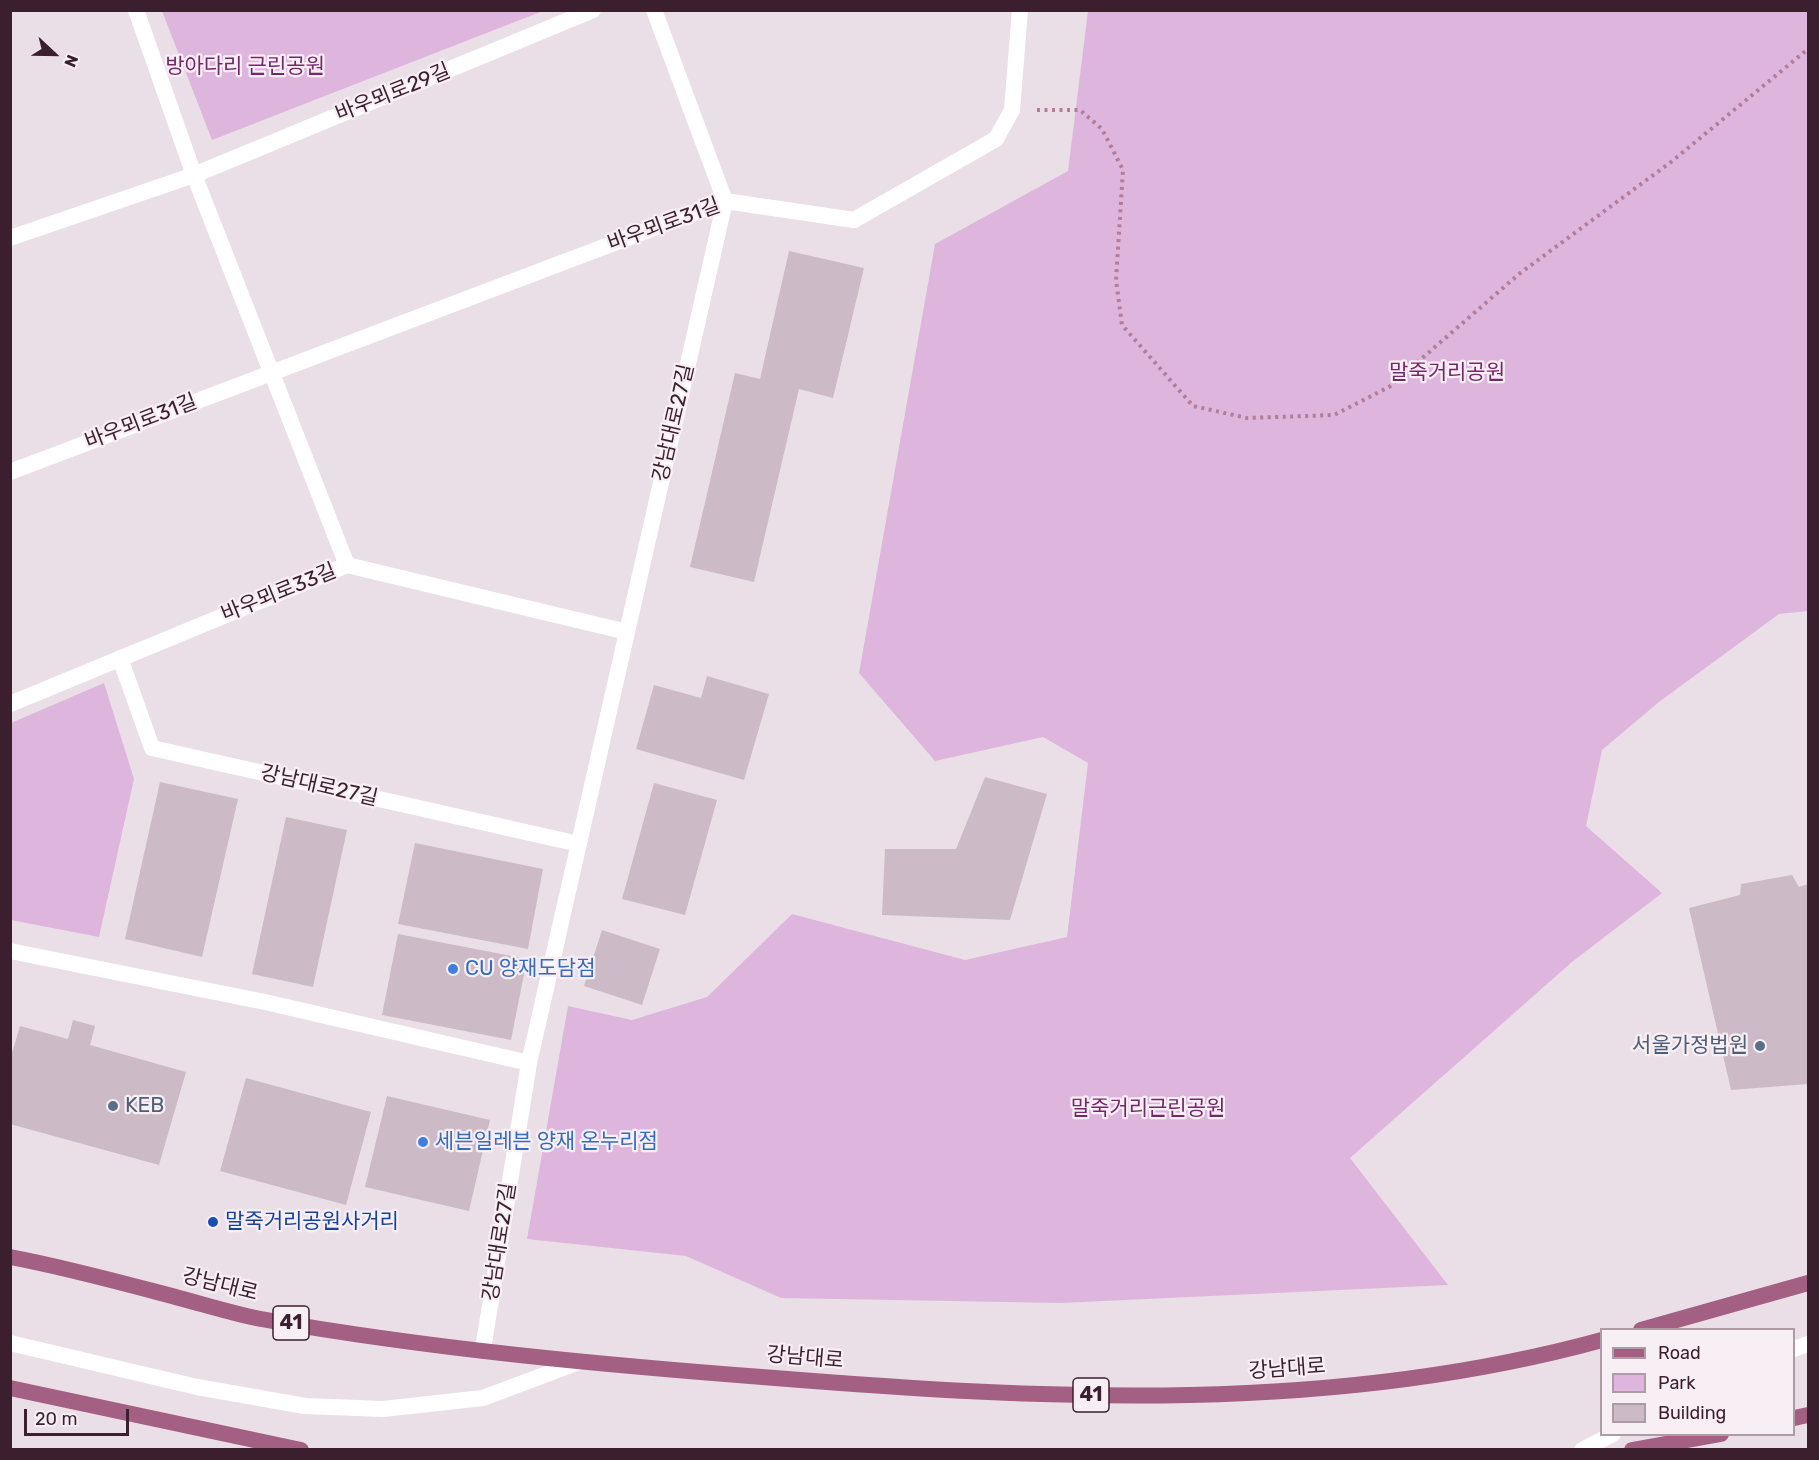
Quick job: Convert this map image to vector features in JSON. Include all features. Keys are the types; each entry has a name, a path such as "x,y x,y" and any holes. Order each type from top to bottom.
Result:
{"main road":[{"name":"강남대로","path":"10,1257 56,1266 258,1318 576,1363 998,1393 1228,1396 1332,1388 1504,1364 1600,1340"},
{"path":"1645,1328 1809,1282"},
{"path":"10,1388 301,1449"},
{"path":"1632,1449 1709,1436"}],"street":[{"path":"136,10 194,175 347,565"},
{"name":"바우뫼로29길","path":"10,238 194,175 593,10"},
{"path":"654,10 725,201"},
{"name":"바우뫼로31길","path":"10,472 725,201 854,220 996,139 1012,110 1020,10"},
{"name":"강남대로27길","path":"483,1349 529,1063 725,201"},
{"name":"바우뫼로33길","path":"10,704 347,565 627,632"},
{"name":"강남대로27길","path":"120,658 152,748 579,844"},
{"path":"10,951 265,1002 529,1063"},
{"path":"10,1343 197,1387 305,1406 383,1409 483,1398 576,1363"},
{"path":"1582,1449 1609,1436"}],"path":[{"path":"1012,110 1080,110 1102,129 1122,170 1116,280 1122,325 1193,406 1247,418 1334,415 1389,387 1519,274 1671,162 1809,48"}],"green space":[{"name":"방아다리 근린공원","path":"162,11 543,11 212,140"},
{"path":"1088,11 1808,11 1808,611 1779,614 1659,702 1602,750 1586,826 1662,893 1572,962 1350,1158 1448,1285 1061,1303 781,1298 686,1256 527,1239 568,1006 632,1020 707,997 792,914 965,960 1067,937 1088,763 1043,737 935,761 859,673 935,244 1068,171"},
{"path":"104,683 134,779 99,937 11,920 11,723"}],"building":[{"path":"789,251 864,268 833,398 799,389 754,582 690,567 735,373 760,379"},
{"path":"707,676 769,694 744,780 636,749 654,685 701,698"},
{"path":"985,777 1047,794 1010,920 882,915 885,849 956,849"},
{"path":"160,782 238,799 202,957 125,939"},
{"path":"654,783 717,800 685,915 622,899"},
{"path":"286,817 347,830 313,987 252,974"},
{"path":"415,843 543,869 528,949 398,924"},
{"path":"1792,875 1799,887 1808,884 1808,1084 1731,1090 1689,908 1740,895 1741,884"},
{"path":"602,930 660,949 642,1005 584,986"},
{"path":"398,934 527,959 511,1040 382,1015"},
{"path":"73,1020 95,1026 90,1045 186,1072 159,1165 10,1124 10,1060 20,1026 68,1039"},
{"path":"246,1078 371,1112 346,1205 220,1171"},
{"path":"387,1096 490,1120 469,1211 365,1187"}],"place":[{"name":"CU 양재도담점","path":"453,969"},
{"name":"서울가정법원","path":"1760,1046"},
{"name":"KEB","path":"113,1106"},
{"name":"세븐일레븐 양재 온누리점","path":"423,1142"},
{"name":"말죽거리공원사거리","path":"213,1222"}],"park label":[{"name":"말죽거리공원","path":"1447,373"},
{"name":"말죽거리근린공원","path":"1148,1109"}]}
